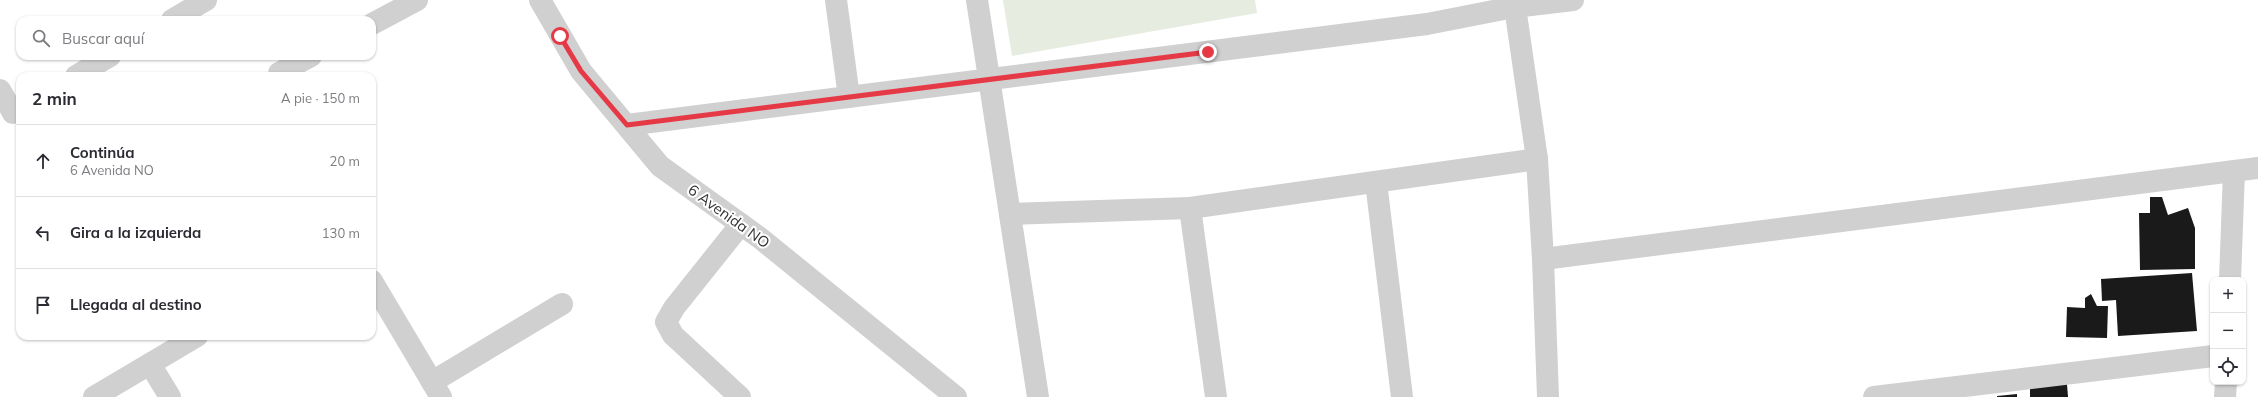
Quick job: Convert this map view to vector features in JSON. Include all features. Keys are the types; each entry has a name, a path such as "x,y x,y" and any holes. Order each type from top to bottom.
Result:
{"street":[{"path":"179,16 206,0"},
{"path":"376,22 417,0"},
{"name":"6 Avenida NO","path":"540,0 581,71 660,166 741,224 838,299 956,397"},
{"path":"836,0 849,97"},
{"path":"977,0 1038,397"},
{"path":"627,125 1427,24 1514,4 1573,0"},
{"path":"1514,4 1537,159 1543,259 1548,397"},
{"path":"83,72 103,60"},
{"path":"281,72 303,60"},
{"path":"0,90 11,114"},
{"path":"1010,214 1190,208 1537,159"},
{"path":"1543,259 2258,168"},
{"path":"2230,277 2234,171"},
{"path":"1376,182 1402,397"},
{"path":"1190,208 1216,397"},
{"path":"740,397 673,335 666,322 674,308 741,224"},
{"path":"376,288 436,390 562,304"},
{"path":"94,397 190,340"},
{"path":"1874,397 2210,356"},
{"path":"150,364 170,397"},
{"path":"2225,397 2226,385"}],"shaded area":[{"path":"1003,0 1255,0 1257,13 1012,56"}],"building":[{"path":"2150,197 2162,197 2168,215 2188,208 2195,228 2195,269 2140,270 2139,213 2150,213"},
{"path":"2192,273 2197,331 2118,336 2116,300 2102,301 2101,279"},
{"path":"2091,294 2097,306 2108,306 2107,338 2066,337 2067,307 2085,308 2085,298"},
{"path":"2067,384 2068,397 2030,397 2030,387"},
{"path":"2017,394 2017,397 1997,397 1997,396"}],"route":[{"path":"560,36 581,71 627,125 1208,52"}]}
